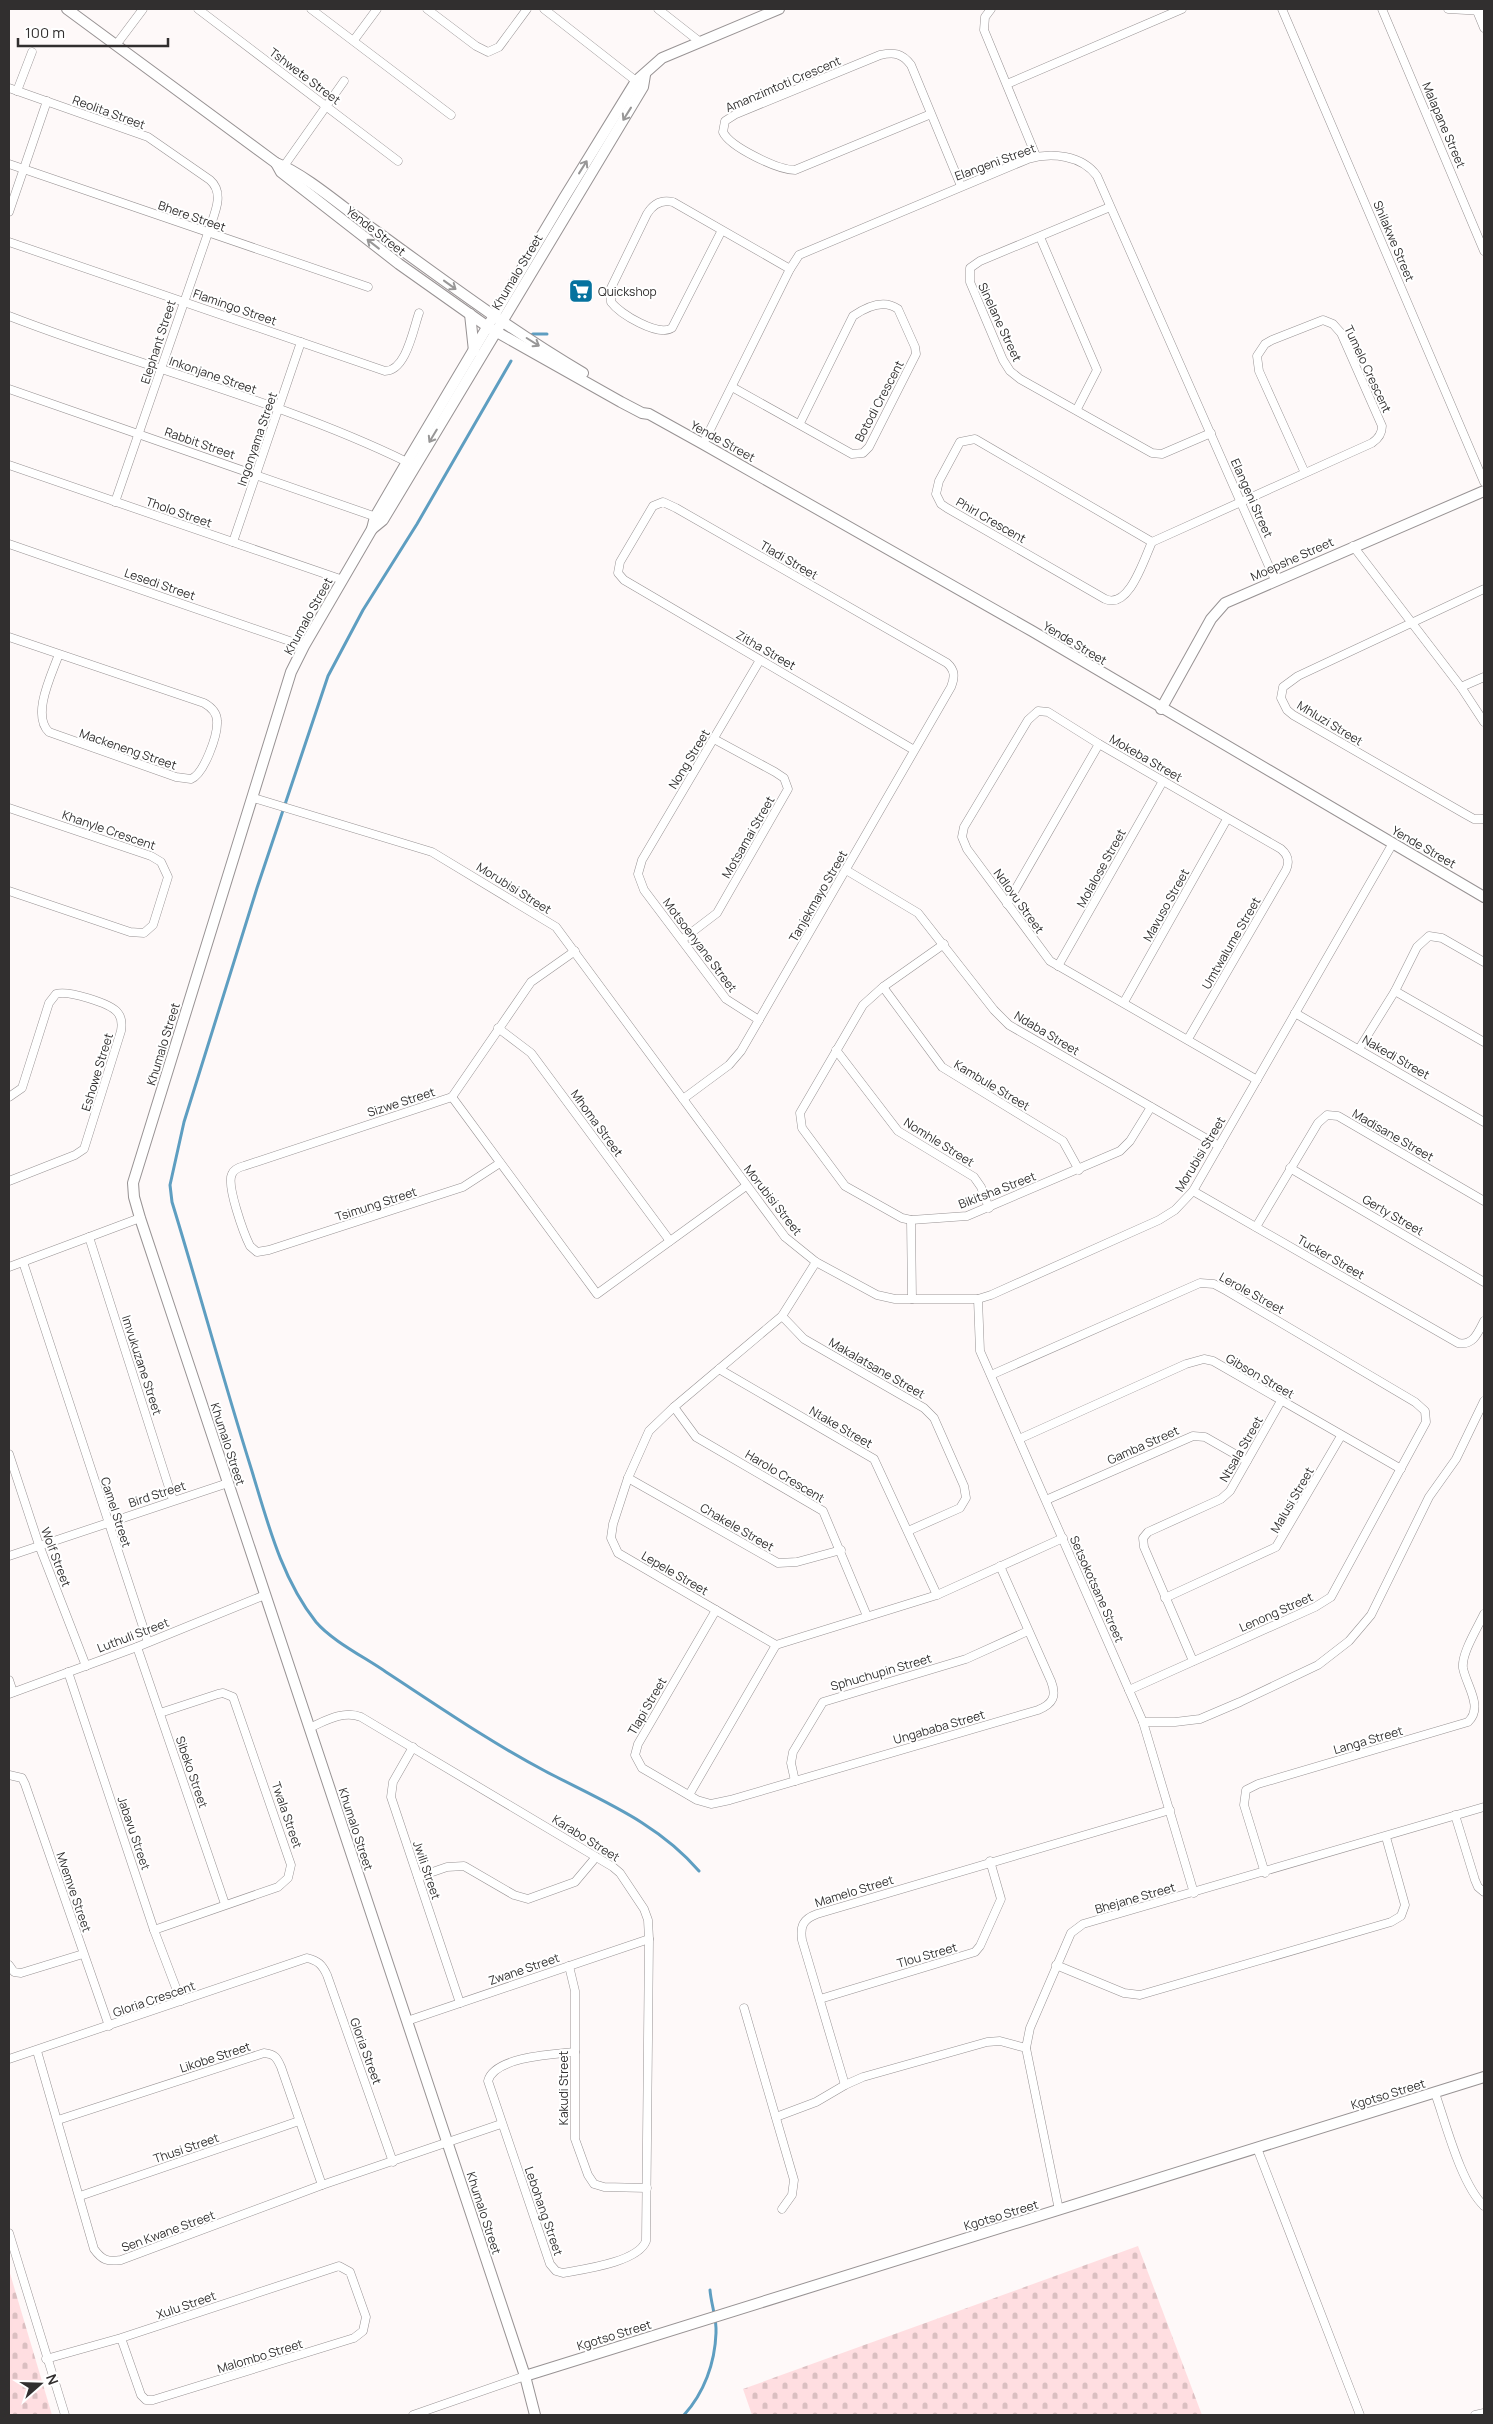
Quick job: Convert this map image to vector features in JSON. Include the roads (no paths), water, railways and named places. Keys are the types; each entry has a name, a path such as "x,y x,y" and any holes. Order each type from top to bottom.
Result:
{"street":[{"name":"Yende Street","path":"67,9 495,324 644,408 649,414 1023,626 1161,709 1484,897"},
{"path":"116,45 143,9"},
{"name":"Tshwete Street","path":"198,9 398,161"},
{"path":"312,9 451,115"},
{"path":"354,40 377,9"},
{"path":"427,9 476,46 488,52 499,47 527,9"},
{"path":"544,9 641,78"},
{"path":"658,9 700,42"},
{"path":"991,9 985,17 984,30 1036,156"},
{"path":"1007,84 1182,9"},
{"name":"Shilakwe Street","path":"1282,9 1484,482"},
{"name":"Malapane Street","path":"1382,9 1484,251"},
{"path":"1448,9 1480,11 1484,28"},
{"name":"Khumalo Street","path":"379,518 407,462 474,352 495,324 534,250 641,78 662,58 773,10"},
{"path":"17,91 32,52"},
{"name":"Amanzimtoti Crescent","path":"931,114 795,170 775,166 731,142 723,132 725,122 736,114 889,53 902,55 911,65 961,186"},
{"name":"Khumalo Street","path":"534,2415 525,2376 140,1218 134,1197 133,1183 292,672 304,646 372,528 495,324 549,243 640,92 641,78"},
{"path":"280,165 344,81"},
{"name":"Reolita Street","path":"9,88 148,137 210,180 218,189"},
{"path":"9,212 47,101"},
{"name":"Elangeni Street","path":"702,444 795,259 804,252 1036,156 1060,156 1088,166 1097,176 1275,580"},
{"name":"Bhere Street","path":"9,164 368,286"},
{"name":"Yende Street","path":"280,165 281,172 399,264 470,314 495,324"},
{"name":"Elephant Street","path":"115,502 208,233 218,202 218,189"},
{"path":"722,230 672,328 664,332 655,330 620,310 611,302 611,288 647,214 655,204 667,200 673,202 722,230 790,269"},
{"name":"Sinelane Street","path":"1110,206 1040,237 980,260 970,268 968,277 1003,360 1010,371 1020,379 1157,455 1211,433"},
{"path":"1040,237 1097,370 1077,409"},
{"name":"Flamingo Street","path":"9,242 380,369 394,370 401,363 419,313"},
{"path":"534,250 549,243"},
{"name":"Botodi Crescent","path":"732,387 800,423 852,454 860,454 867,450 916,354 915,347 898,309 883,304 865,309 853,316 800,423"},
{"path":"470,314 474,352"},
{"name":"Inkonjane Street","path":"9,316 76,342 162,369 279,410 358,439 407,462"},
{"name":"Tumelo Crescent","path":"1242,503 1305,474 1372,443 1382,431 1379,418 1341,333 1333,324 1323,320 1272,340 1265,344 1257,356 1259,371 1305,474"},
{"name":"Ingonyama Street","path":"234,542 301,342"},
{"name":"Rabbit Street","path":"9,389 379,518"},
{"name":"PhirI Crescent","path":"975,439 1152,542 1128,591 1120,600 1111,602 947,508 938,499 936,488 956,448 965,440 975,439"},
{"name":"Tholo Street","path":"9,465 343,580"},
{"name":"Moepshe Street","path":"1161,709 1219,608 1275,580 1484,491"},
{"name":"Tladi Street","path":"620,562 653,506 658,502 668,504 947,663 954,672 951,687"},
{"path":"1152,542 1242,503"},
{"name":"Lesedi Street","path":"9,544 304,646"},
{"path":"1353,546 1461,687 1484,722"},
{"name":"Zitha Street","path":"620,562 618,573 624,580 914,750"},
{"path":"1413,624 1440,609 1484,589"},
{"name":"Mhluzi Street","path":"1413,624 1294,679 1284,687 1281,693 1282,704 1293,715 1456,809 1474,819 1484,819"},
{"name":"Mackeneng Street","path":"9,637 59,654 210,706 216,715 217,726 201,772 191,779 176,777 49,732 41,720 41,711 59,654"},
{"name":"Nong Street","path":"638,870 760,660"},
{"path":"1461,687 1484,677"},
{"name":"Tanjekmayo Street","path":"683,1099 736,1057 951,687"},
{"name":"Ndlovu Street","path":"1099,744 1048,712 1038,711 1033,714 964,827 962,837 967,849 1046,957 1058,966 1124,1002 1257,1080"},
{"name":"Motsamai Street","path":"683,939 717,912 788,789 784,778 714,739"},
{"name":"Mokeba Street","path":"1007,904 1099,744 1281,849 1287,856"},
{"name":"Molalose Street","path":"1058,966 1163,781"},
{"name":"Morubisi Street","path":"254,798 442,857 549,922 575,951 785,1237 816,1262 877,1295 895,1299 978,1299 1159,1220 1176,1210 1193,1191 1392,844"},
{"name":"Khanyle Crescent","path":"9,808 151,856 161,862 168,877 153,926 144,933 130,932 9,891"},
{"name":"Mavuso Street","path":"1124,1002 1228,819"},
{"name":"Umtwalume Street","path":"1188,1039 1286,870 1289,861 1287,856"},
{"name":"Motsoenyane Street","path":"638,870 644,890 683,939 726,999 759,1020"},
{"name":"Ndaba Street","path":"846,870 910,907 924,918 994,1010 1009,1025 1219,1146"},
{"path":"1359,1049 1395,991 1417,947 1429,936 1442,938 1484,962"},
{"name":"Bikitsha Street","path":"944,944 883,987 862,1005 802,1108 799,1118 802,1128 850,1190 896,1216 911,1220 958,1218 989,1208 1079,1170 1126,1146 1151,1107"},
{"path":"452,1097 535,977 575,951"},
{"name":"Kambule Street","path":"883,987 948,1072 1063,1141 1079,1170"},
{"path":"1395,991 1484,1042"},
{"name":"Eshowe Street","path":"9,1096 22,1088 49,1003 56,994 68,992 110,1006 118,1013 122,1024 121,1031 84,1149 75,1155 9,1181"},
{"name":"Nakedi Street","path":"1295,1013 1484,1122"},
{"name":"Mhoma Street","path":"498,1028 531,1053 670,1241"},
{"name":"Nomhle Street","path":"836,1050 898,1131 974,1177 981,1187 989,1208"},
{"name":"Sizwe Street","path":"253,1250 247,1240 231,1188 230,1178 233,1172 244,1166 452,1097 597,1294 670,1241"},
{"name":"Madisane Street","path":"1256,1227 1322,1118 1332,1114 1484,1201"},
{"name":"Tsimung Street","path":"253,1250 268,1250 456,1190 500,1163"},
{"name":"Gerty Street","path":"1290,1168 1484,1282"},
{"path":"670,1241 746,1186"},
{"name":"Tucker Street","path":"1193,1191 1458,1343 1464,1345 1473,1340 1484,1321"},
{"path":"9,1267 140,1218"},
{"path":"911,1220 912,1299"},
{"name":"Imvukuzane Street","path":"89,1236 173,1500"},
{"name":"Camel Street","path":"23,1262 148,1642"},
{"name":"Lepele Street","path":"776,1645 623,1556 615,1548 611,1538 613,1524 628,1478 649,1431 674,1407 782,1316 816,1262"},
{"name":"Lerole Street","path":"990,1375 1200,1283 1207,1282 1227,1291 1414,1402 1425,1411 1426,1422"},
{"name":"Setsokotsane Street","path":"978,1299 980,1351 1143,1722 1194,1893"},
{"name":"Makalatsane Street","path":"782,1316 804,1339 924,1408 934,1418 964,1486 966,1498 960,1508 908,1532"},
{"name":"Gibson Street","path":"1019,1439 1197,1360 1212,1361 1401,1469"},
{"name":"Ntake Street","path":"719,1369 874,1460 937,1595"},
{"path":"1143,1722 1175,1722 1200,1719 1318,1665 1349,1641 1371,1615 1430,1497 1456,1459 1484,1401"},
{"name":"Ntsala Street","path":"1165,1598 1144,1547 1143,1538 1148,1532 1226,1495 1281,1402"},
{"name":"Harolo Crescent","path":"674,1407 696,1437 820,1508 826,1515 867,1616"},
{"name":"Lenong Street","path":"1129,1690 1326,1602 1335,1590 1426,1422"},
{"name":"Gamba Street","path":"1046,1500 1193,1436 1205,1437 1247,1461"},
{"name":"Malusi Street","path":"1165,1598 1276,1547 1341,1436"},
{"name":"Wolf Street","path":"9,1454 39,1545 86,1666"},
{"name":"Chakele Street","path":"628,1478 778,1563 797,1562 841,1550"},
{"name":"Bird Street","path":"9,1556 228,1483"},
{"path":"688,1795 776,1645 937,1595 1062,1538"},
{"name":"Ungababa Street","path":"688,1795 704,1802 717,1803 1047,1706 1054,1699 1054,1688 1000,1566"},
{"name":"Luthuli Street","path":"11,1693 137,1647 265,1595"},
{"path":"1165,1598 1193,1661"},
{"name":"Tlapi Street","path":"688,1795 642,1768 634,1756 638,1744 716,1610"},
{"name":"Langa Street","path":"1265,1872 1244,1805 1246,1790 1258,1784 1468,1722 1474,1715 1476,1707 1462,1664 1484,1614"},
{"name":"Sphuchupin Street","path":"796,1781 791,1764 793,1752 823,1702 966,1658 1028,1631"},
{"name":"Sibeko Street","path":"137,1647 225,1904"},
{"name":"Jabavu Street","path":"68,1672 154,1930 181,2001"},
{"path":"9,1680 11,1693"},
{"name":"Twala Street","path":"154,1930 278,1887 288,1878 291,1865 240,1713 233,1698 223,1693 160,1713"},
{"name":"Karabo Street","path":"310,1728 332,1718 354,1715 413,1747 620,1873 644,1909 648,1920 649,1939 648,2233 644,2246"},
{"name":"Jwili Street","path":"413,1747 390,1789 460,2003"},
{"name":"Mvemve Street","path":"9,1775 22,1778 25,1784 109,2026"},
{"name":"Bhejane Street","path":"1059,2210 1026,2048 1030,2028 1056,1965 1068,1939 1079,1926 1484,1807"},
{"name":"Mamelo Street","path":"845,2085 801,1932 804,1921 809,1917 990,1861 1170,1810"},
{"path":"1455,1815 1475,1880 1478,1887 1484,1892"},
{"path":"1056,1965 1124,1993 1140,1995 1391,1922 1402,1916 1405,1905 1386,1837"},
{"path":"418,1877 448,1867 464,1866 514,1895 528,1899 575,1882 596,1857"},
{"name":"Tlou Street","path":"820,1999 975,1952 980,1946 1001,1899 990,1861"},
{"name":"Zwane Street","path":"407,2021 649,1939"},
{"path":"9,1965 14,1972 27,1972 83,1954"},
{"name":"Gloria Crescent","path":"9,2059 307,1958"},
{"name":"Gloria Street","path":"307,1958 322,1965 327,1975 393,2162"},
{"name":"Kakudi Street","path":"569,1966 575,1991 575,2139 588,2175 598,2186 647,2188"},
{"path":"744,2008 794,2180 792,2195 782,2209"},
{"path":"776,2117 816,2102 863,2077 987,2042 1000,2041 1026,2048"},
{"name":"Sen Kwane Street","path":"37,2051 94,2249 100,2258 108,2262 121,2260 322,2185 447,2143"},
{"name":"Lebohang Street","path":"575,2052 533,2056 493,2071 488,2082 552,2268 563,2273 602,2264 634,2255 644,2246"},
{"name":"Likobe Street","path":"58,2120 264,2053 272,2054 277,2058 322,2185"},
{"name":"Kgotso Street","path":"525,2376 1484,2077"},
{"path":"1435,2093 1468,2184 1476,2198 1484,2206"},
{"name":"Thusi Street","path":"80,2196 299,2121"},
{"path":"447,2143 501,2124"},
{"path":"1258,2148 1360,2415"},
{"path":"9,2233 46,2359 65,2415"},
{"name":"Malombo Street","path":"121,2338 141,2395 146,2400 153,2400 354,2338 363,2331 366,2316 350,2272 339,2266 332,2267"},
{"name":"Xulu Street","path":"46,2359 121,2338 332,2267"},
{"path":"413,2415 525,2376"},
{"path":"1475,2415 1484,2413"}],"waterway":[{"path":"529,337 533,334 547,334"},
{"path":"511,361 417,524 363,610 328,676 257,888 184,1122 170,1185 172,1202 269,1528 293,1587 316,1622 340,1642 484,1736 646,1825 683,1854 699,1871"},
{"path":"684,2415 703,2387 711,2366 716,2328 710,2290"}],"place":[{"name":"Quickshop","path":"581,291"}]}
